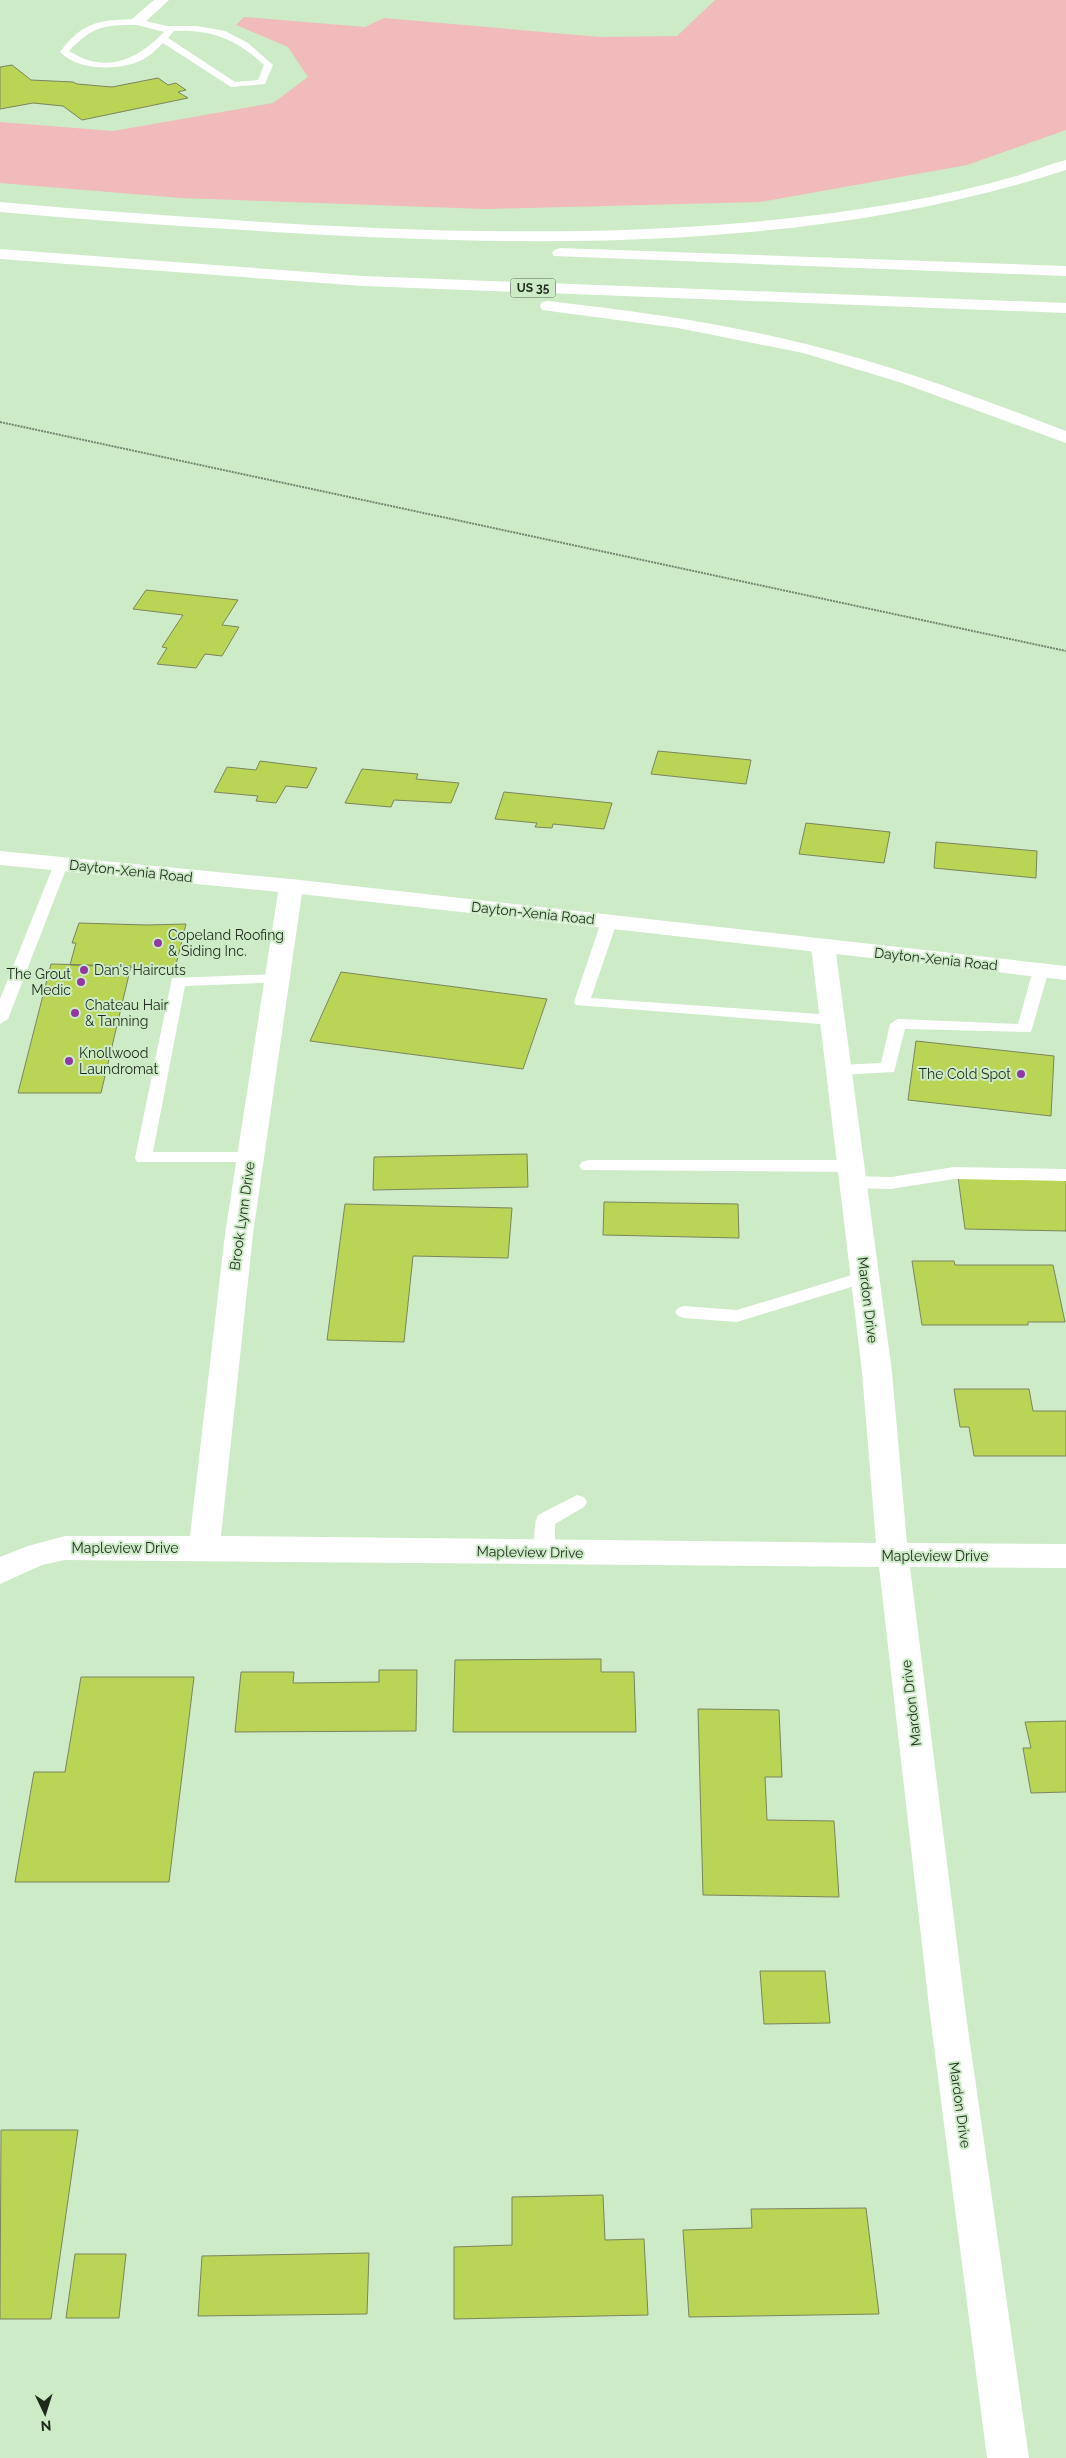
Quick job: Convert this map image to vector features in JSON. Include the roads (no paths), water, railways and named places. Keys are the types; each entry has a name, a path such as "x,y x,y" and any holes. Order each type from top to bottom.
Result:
{"main road":[{"path":"137,22 162,0"},
{"path":"0,207 76,215 386,234 478,236 631,234 778,224 878,212 954,197 1066,165"},
{"path":"0,216 222,235 529,252"},
{"path":"548,253 1066,271"},
{"name":"US 35","path":"0,254 363,282 1066,308"},
{"path":"0,264 252,285 1066,317"},
{"path":"480,295 732,332 797,347 912,381 1066,437"},
{"name":"Dayton-Xenia Road","path":"0,858 291,886 1066,973"},
{"name":"Brook Lynn Drive","path":"204,1548 239,1234 291,886"},
{"name":"Mardon Drive","path":"823,946 866,1277 877,1372 893,1556 948,2015 1008,2458"},
{"name":"Mapleview Drive","path":"0,1572 22,1558 44,1551 65,1548 1066,1556"}],"lane":[{"path":"137,22 99,23 84,29 64,52 74,59 112,64 137,59 164,34 210,28 227,33 269,65 267,73 262,82 234,85 217,76 164,34 137,22"},
{"path":"0,1019 61,864"},
{"path":"610,922 582,1002 833,1020"},
{"path":"839,1070 888,1068 898,1024 1025,1029 1041,970"},
{"path":"250,1158 143,1158 178,980 278,979"},
{"path":"588,1166 852,1174 891,1183 954,1173 1066,1174"},
{"path":"684,1312 738,1316 866,1277"},
{"path":"545,1552 545,1520 577,1502"}],"place":[{"name":"Copeland Roofing & Siding Inc.","path":"158,943"},
{"name":"Dan's Haircuts","path":"84,970"},
{"name":"The Grout Medic","path":"81,982"},
{"name":"Chateau Hair & Tanning","path":"75,1013"},
{"name":"Knollwood Laundromat","path":"69,1061"},
{"name":"The Cold Spot","path":"1021,1074"}]}
